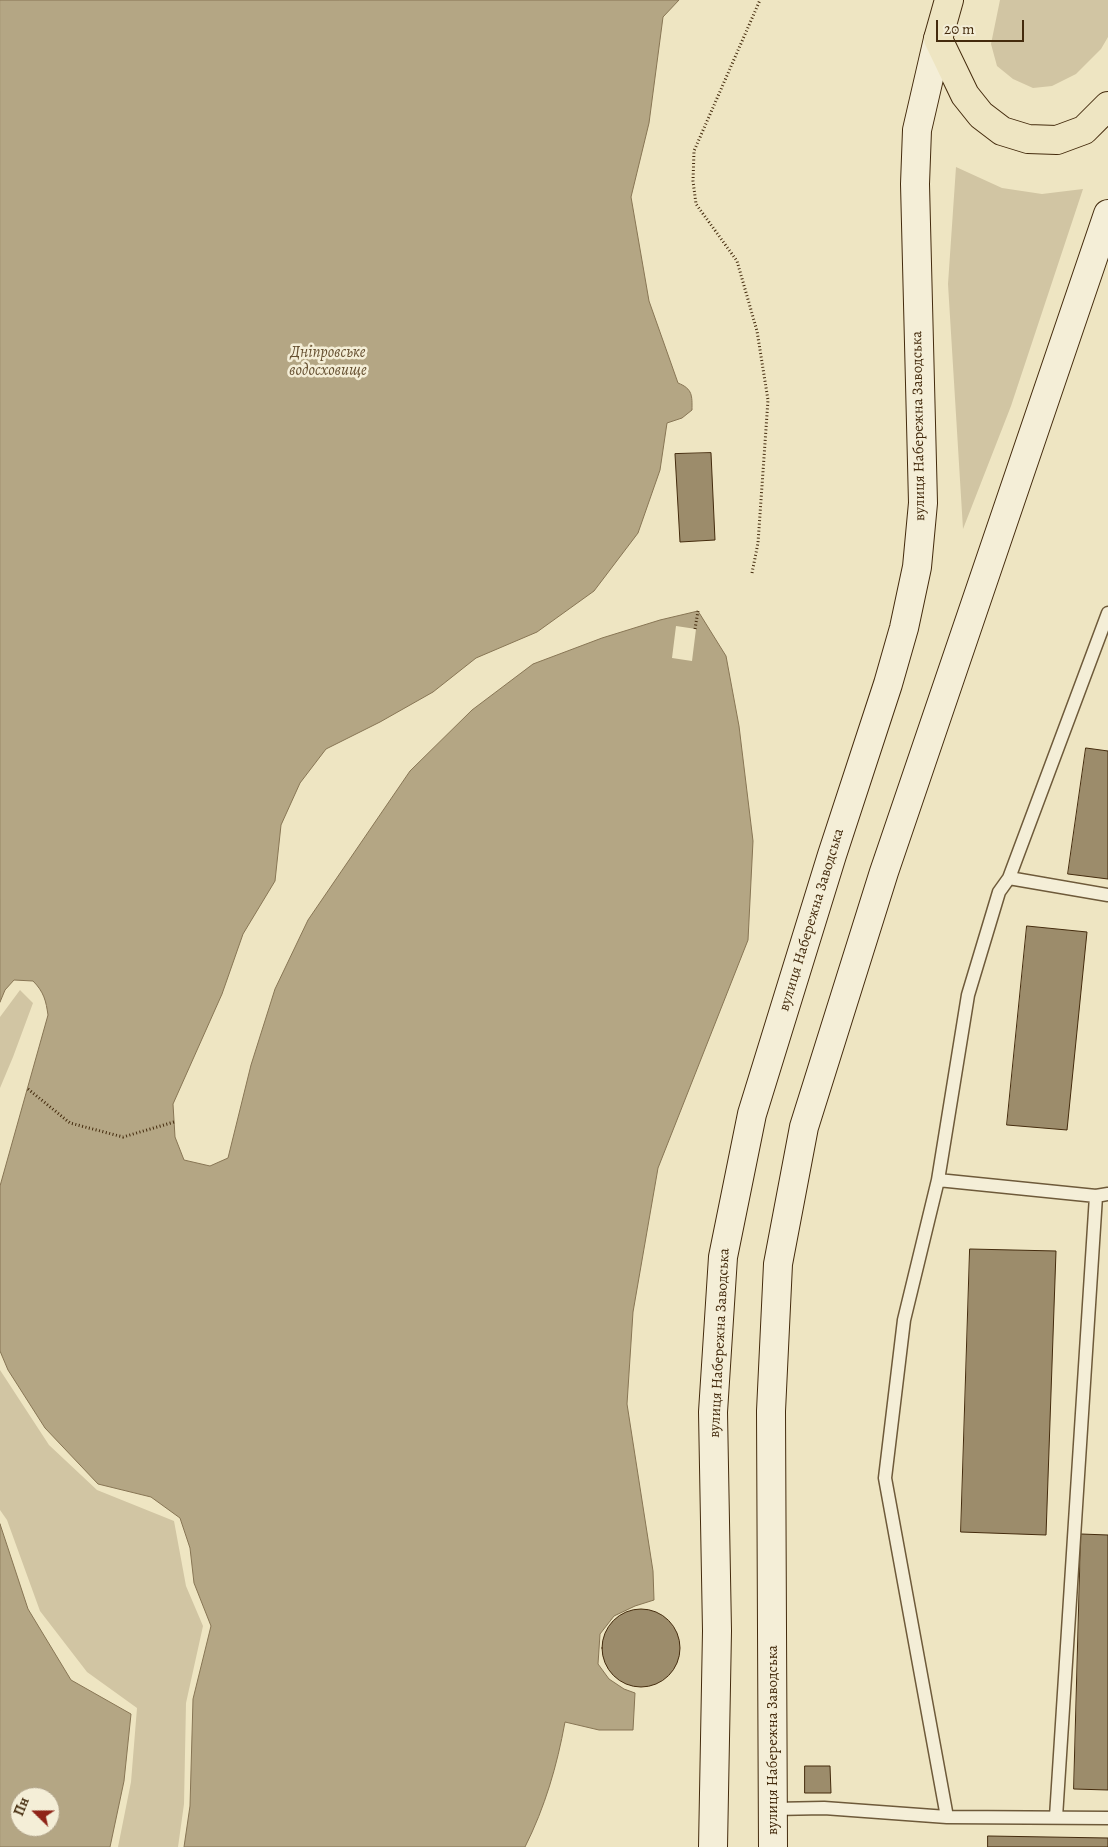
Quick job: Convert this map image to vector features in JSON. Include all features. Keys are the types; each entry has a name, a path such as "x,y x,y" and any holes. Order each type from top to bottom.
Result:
{"main road":[{"name":"вулиця Набережна Заводська","path":"713,1847 718,1631 713,1412 722,1257 752,1114 832,855 888,684 904,628 917,567 923,503 915,184 917,130 949,0"},
{"path":"938,39 965,95 981,115 1002,131 1028,140 1057,140 1084,130 1108,106"},
{"name":"вулиця Набережна Заводська","path":"773,1847 772,1392 778,1264 804,1127 884,872 1108,214"}],"lane":[{"path":"947,1816 885,1478 904,1320 938,1180 968,995 998,892 1010,878 1108,613"},
{"path":"1010,878 1108,895"},
{"path":"938,1180 1102,1195 1056,1817"},
{"path":"774,1809 824,1808 947,1816 1108,1818"}],"path":[{"path":"752,572 758,543 768,400 757,330 737,262 696,204 693,180 694,151 760,0"},
{"path":"695,629 698,612"},
{"path":"28,1090 70,1123 123,1136 174,1122"}],"shaded area":[{"path":"1000,0 1108,0 1108,37 1101,49 1076,74 1052,86 1033,88 1013,79 997,66 991,44"},
{"path":"956,167 1002,188 1042,194 1083,189 1011,406 963,529 948,284"},
{"path":"20,990 33,1003 0,1088 0,1017"},
{"path":"0,1370 49,1445 97,1490 174,1521 186,1586 203,1626 186,1703 184,1804 178,1847 118,1847 131,1782 137,1708 87,1672 40,1611 7,1520 0,1510"}],"water":[{"name":"Дніпровське водосховище","path":"0,0 679,0 663,17 649,123 631,197 649,301 678,383 687,388 691,394 692,410 682,418 667,423 660,470 638,533 594,591 537,632 476,658 433,692 380,722 326,749 300,783 281,825 275,881 243,934 222,994 173,1104 175,1137 184,1160 210,1166 228,1158 251,1065 275,989 308,920 410,771 472,710 533,664 602,638 660,620 698,611 726,656 739,726 753,841 748,940 658,1168 633,1312 627,1404 653,1571 654,1600 614,1616 600,1634 598,1664 609,1679 624,1689 635,1693 633,1730 599,1730 565,1722 550,1786 539,1817 525,1847 184,1847 190,1806 193,1699 211,1626 194,1583 190,1548 180,1518 151,1497 98,1484 45,1428 8,1370 0,1351 0,1186 48,1015 44,997 33,981 14,980 5,990 0,1002"},
{"path":"0,1524 28,1609 71,1680 131,1714 124,1781 110,1847 0,1847"}],"pier":[{"path":"676,626 696,629 692,661 672,658"}],"building":[{"path":"711,453 715,540 680,542 675,454"},
{"path":"1086,748 1108,751 1108,879 1068,874"},
{"path":"1027,926 1087,932 1067,1130 1007,1125"},
{"path":"970,1249 1056,1251 1046,1535 961,1532"},
{"path":"1081,1534 1108,1535 1108,1790 1074,1789"},
{"path":"641,1609 656,1612 668,1621 677,1633 680,1648 677,1663 668,1675 656,1684 641,1687 626,1684 614,1675 605,1663 602,1648 605,1633 614,1621 626,1612"},
{"path":"805,1766 830,1766 831,1793 805,1793"},
{"path":"988,1836 1108,1838 1108,1847 988,1847"}]}
